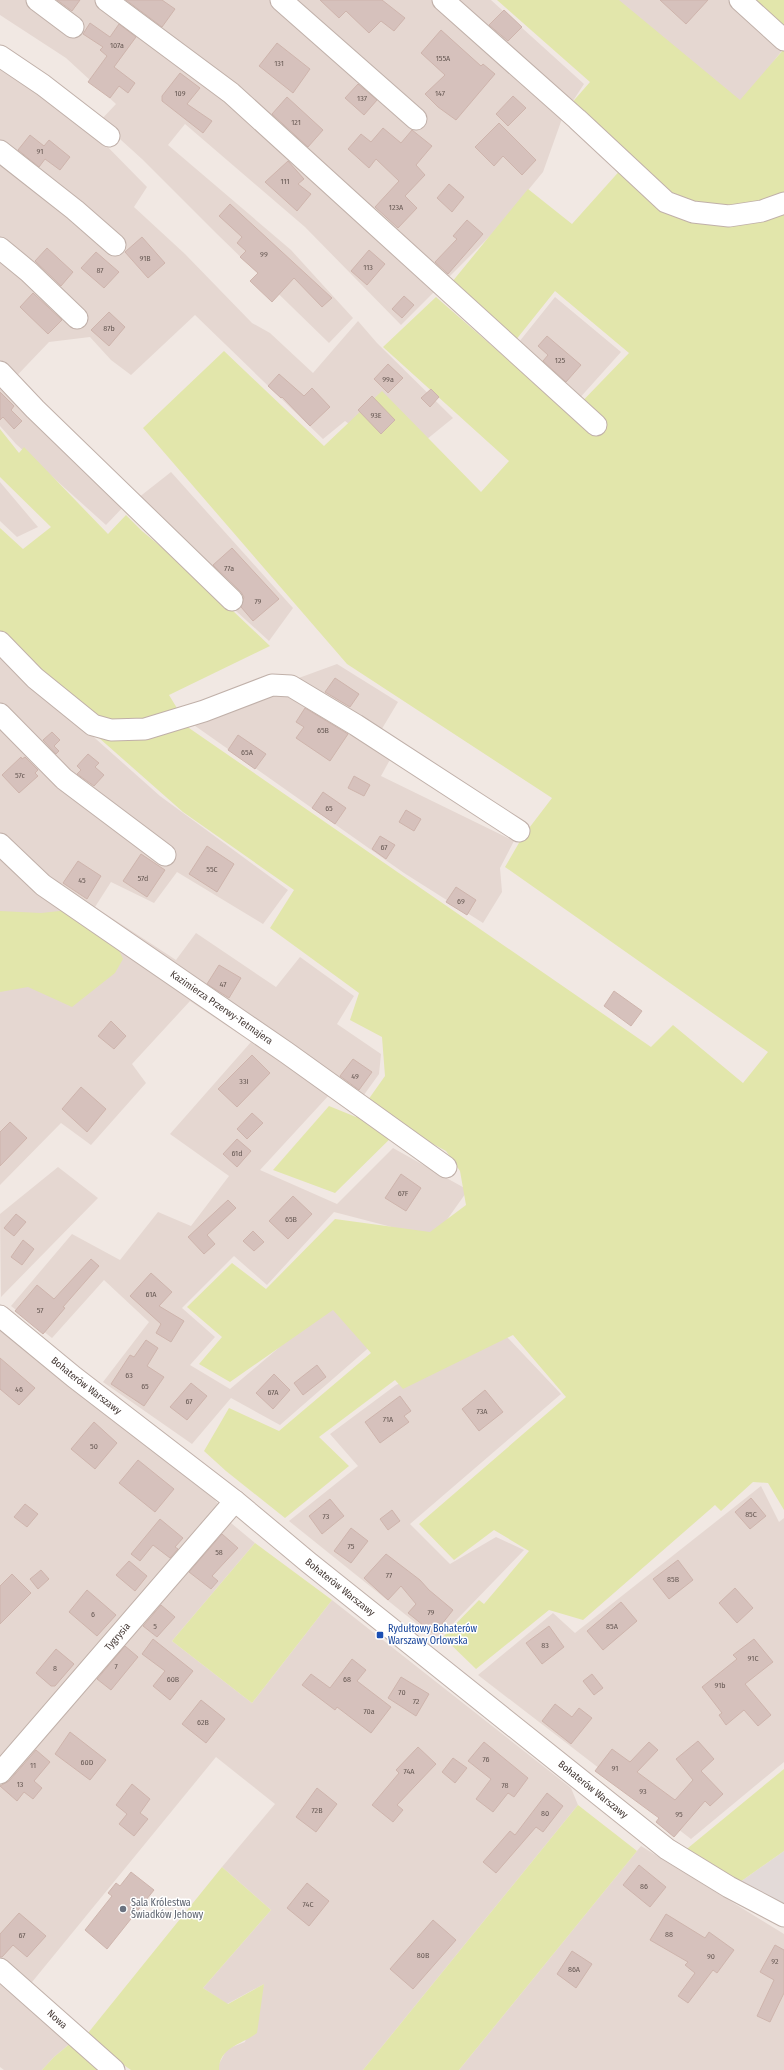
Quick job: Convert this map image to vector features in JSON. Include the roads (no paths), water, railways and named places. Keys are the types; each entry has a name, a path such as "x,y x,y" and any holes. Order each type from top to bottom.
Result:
{"street":[{"path":"37,0 72,27"},
{"path":"106,0 231,93 596,425"},
{"path":"281,0 416,119"},
{"path":"740,0 784,40"},
{"path":"457,4 666,202 693,212 729,216 762,210 784,203"},
{"path":"0,56 43,85 109,136"},
{"path":"0,151 75,210 115,245"},
{"path":"0,248 29,272 77,318"},
{"path":"0,372 35,410 232,600"},
{"path":"0,642 35,678 93,725 111,730 145,729 204,711 272,685 291,686 356,725 519,831"},
{"path":"0,714 64,778 165,855"},
{"name":"Kazimierza Przerwy-Tetmajera","path":"0,844 43,885 287,1053 446,1167"},
{"name":"Bohaterów Warszawy","path":"0,1316 74,1377 235,1501 308,1562 667,1848 728,1887 784,1916"},
{"name":"Tygrysia","path":"0,1773 235,1501"},
{"name":"Nowa","path":"0,1969 114,2070"}],"place":[{"name":"Rydułtowy Bohaterów Warszawy Orlowska","path":"380,1635"},
{"name":"Sala Królestwa Świadków Jehowy","path":"123,1909"}]}
